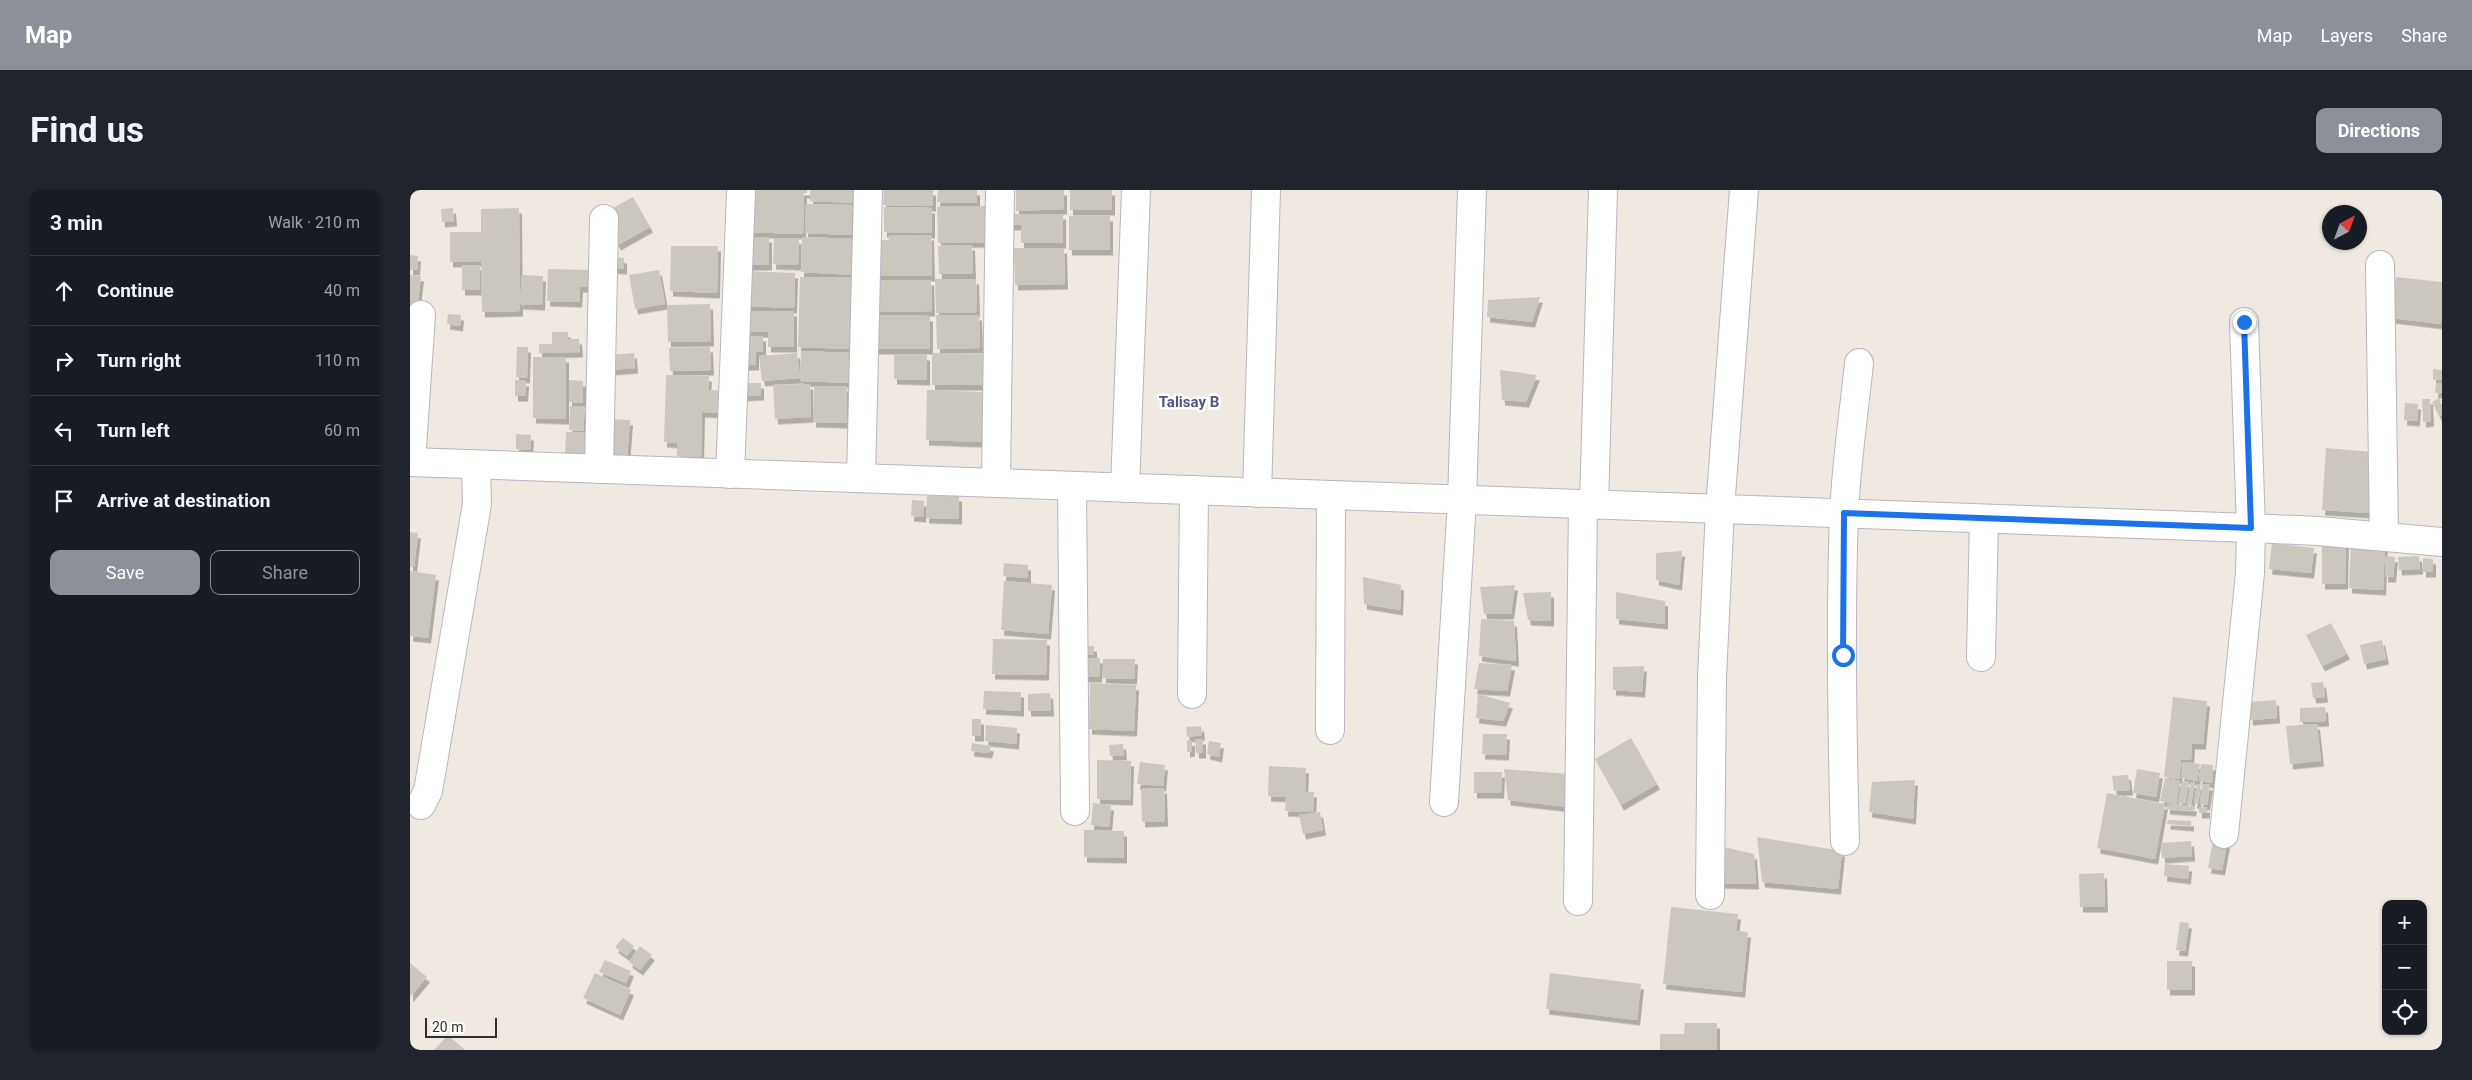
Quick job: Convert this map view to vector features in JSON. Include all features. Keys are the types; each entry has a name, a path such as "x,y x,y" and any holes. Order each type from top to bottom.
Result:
{"street":[{"path":"996,483 1000,190"},
{"path":"1125,488 1136,190"},
{"path":"1256,492 1266,190"},
{"path":"1444,802 1462,500 1472,190"},
{"path":"1578,900 1589,504 1603,190"},
{"path":"1710,896 1712,676 1720,509 1744,190"},
{"path":"861,478 868,191"},
{"path":"730,474 742,193"},
{"path":"599,469 604,219"},
{"path":"2380,265 2384,536"},
{"path":"421,315 411,462 2251,528 2384,536 2442,542"},
{"path":"2224,834 2249,583 2251,528 2244,322"},
{"path":"1845,841 1840,683 1843,655 1844,513 1859,363"},
{"path":"421,805 428,791 477,504 476,465"},
{"path":"1072,486 1075,811"},
{"path":"1192,694 1194,490"},
{"path":"1330,730 1331,495"},
{"path":"1981,657 1984,519"}],"building":[{"path":"744,190 807,190 807,193 804,193 803,234 743,232"},
{"path":"810,190 854,190 854,203 810,201"},
{"path":"884,190 933,190 933,206 883,205"},
{"path":"938,190 977,190 977,203 937,202"},
{"path":"1016,190 1064,190 1064,209 1016,211"},
{"path":"1070,190 1112,190 1112,210 1070,210"},
{"path":"633,197 650,227 618,245 602,214"},
{"path":"806,204 852,205 851,235 805,233"},
{"path":"991,206 992,242 938,243 937,207"},
{"path":"884,207 932,208 932,233 884,232"},
{"path":"453,208 454,221 442,222 441,209"},
{"path":"519,208 520,311 482,312 481,261 450,262 450,232 481,232 481,209"},
{"path":"1009,214 1063,214 1063,243 1021,243 1021,225 1009,225"},
{"path":"1069,216 1110,216 1110,250 1069,250"},
{"path":"931,235 932,276 876,276 875,240 889,240 888,236"},
{"path":"744,237 769,237 769,265 744,265"},
{"path":"802,237 857,239 855,275 801,272"},
{"path":"774,238 799,239 798,265 773,264"},
{"path":"972,245 973,274 939,274 938,246"},
{"path":"671,246 718,246 717,293 670,291"},
{"path":"1014,248 1064,248 1065,284 1015,285"},
{"path":"410,255 418,256 417,270 410,270"},
{"path":"610,256 624,258 624,269 609,268"},
{"path":"462,265 480,265 480,290 462,290"},
{"path":"548,269 593,270 592,287 580,287 579,302 547,301"},
{"path":"659,270 665,304 635,309 629,275"},
{"path":"746,271 795,273 794,308 744,306"},
{"path":"410,275 421,276 417,308 410,308"},
{"path":"522,275 543,276 542,305 520,304"},
{"path":"800,277 853,278 851,349 798,347"},
{"path":"2396,277 2442,282 2441,324 2391,318"},
{"path":"935,279 976,279 977,312 936,313"},
{"path":"931,280 932,311 877,312 876,281"},
{"path":"1540,297 1532,322 1487,317 1488,300"},
{"path":"710,304 711,341 668,342 667,305"},
{"path":"746,311 794,311 794,347 768,347 768,332 745,332"},
{"path":"448,314 461,315 460,326 447,324"},
{"path":"876,315 930,316 930,349 875,349"},
{"path":"936,315 979,315 980,348 937,349"},
{"path":"552,332 568,332 568,339 579,339 580,352 539,353 539,344 552,344"},
{"path":"742,336 763,336 763,352 756,352 756,365 744,365"},
{"path":"517,347 528,347 527,378 516,377"},
{"path":"710,347 711,370 670,371 669,348"},
{"path":"801,351 851,353 850,383 800,381"},
{"path":"634,353 635,368 610,370 609,355"},
{"path":"797,353 800,378 762,381 759,356"},
{"path":"932,353 985,354 985,385 932,385"},
{"path":"894,355 927,355 927,380 894,379"},
{"path":"533,357 566,357 566,419 533,418"},
{"path":"2433,369 2442,370 2442,380 2433,380"},
{"path":"1500,370 1537,375 1526,402 1502,400"},
{"path":"666,375 709,376 708,390 727,391 726,413 702,412 701,457 677,456 677,443 664,442"},
{"path":"515,380 526,381 525,396 515,396"},
{"path":"569,380 583,381 583,403 569,402"},
{"path":"740,383 761,383 761,395 740,396"},
{"path":"2436,383 2442,384 2442,393 2435,393"},
{"path":"810,384 811,417 775,419 773,385"},
{"path":"814,386 847,386 847,423 813,422"},
{"path":"927,390 982,392 981,442 926,440"},
{"path":"2440,398 2442,414 2439,416 2432,402"},
{"path":"2422,399 2430,399 2431,421 2423,422"},
{"path":"2405,403 2418,404 2417,421 2404,420"},
{"path":"570,406 585,406 583,431 569,430"},
{"path":"607,419 630,420 627,459 605,457"},
{"path":"566,432 586,433 586,457 565,456"},
{"path":"516,434 531,435 530,450 516,449"},
{"path":"2326,448 2373,452 2369,513 2322,510"},
{"path":"927,496 959,496 959,519 926,518"},
{"path":"912,500 924,501 923,517 911,516"},
{"path":"410,532 418,533 414,567 410,567"},
{"path":"2322,536 2346,536 2345,584 2322,584"},
{"path":"2351,541 2385,543 2383,590 2349,588"},
{"path":"2272,543 2314,548 2311,573 2269,569"},
{"path":"1682,551 1679,585 1656,580 1656,553"},
{"path":"2386,556 2395,557 2393,577 2385,577"},
{"path":"2419,556 2420,569 2399,570 2398,557"},
{"path":"2423,558 2433,559 2433,572 2423,572"},
{"path":"1004,563 1028,565 1028,578 1003,576"},
{"path":"410,571 436,575 428,638 410,636"},
{"path":"1363,577 1401,585 1400,610 1364,604"},
{"path":"1004,581 1052,585 1048,634 1001,630"},
{"path":"1515,585 1511,614 1484,614 1480,587"},
{"path":"1551,592 1551,621 1528,620 1523,593"},
{"path":"1616,592 1665,601 1665,624 1616,619"},
{"path":"1481,619 1514,621 1516,661 1479,656"},
{"path":"2331,623 2347,654 2322,666 2306,635"},
{"path":"993,639 1047,640 1046,675 992,674"},
{"path":"2382,640 2386,659 2364,664 2360,645"},
{"path":"1083,646 1094,646 1094,655 1083,655"},
{"path":"1085,658 1100,658 1099,677 1084,677"},
{"path":"1103,659 1135,659 1134,679 1103,678"},
{"path":"1479,663 1512,665 1507,691 1474,689"},
{"path":"1644,666 1642,692 1613,690 1613,667"},
{"path":"2323,682 2325,697 2313,698 2311,683"},
{"path":"1090,683 1136,685 1134,731 1089,729"},
{"path":"984,691 1021,692 1021,711 983,709"},
{"path":"1050,693 1051,711 1028,711 1028,694"},
{"path":"1478,694 1510,703 1503,721 1476,718"},
{"path":"2173,697 2207,701 2203,744 2192,744 2191,760 2172,759 2181,761 2179,779 2164,777"},
{"path":"2276,700 2277,718 2250,720 2249,702"},
{"path":"2325,707 2326,721 2300,722 2300,708"},
{"path":"972,719 981,719 981,736 972,736"},
{"path":"2317,724 2321,761 2290,764 2286,726"},
{"path":"986,725 1017,728 1016,744 985,741"},
{"path":"1201,726 1202,735 1187,737 1186,727"},
{"path":"1483,734 1507,734 1506,755 1482,754"},
{"path":"1631,738 1657,784 1621,805 1595,759"},
{"path":"1195,739 1203,739 1203,753 1196,753"},
{"path":"1187,740 1192,741 1192,751 1187,752"},
{"path":"1209,741 1221,743 1219,757 1207,754"},
{"path":"972,743 991,746 989,753 971,751"},
{"path":"1123,744 1124,755 1110,756 1109,745"},
{"path":"1097,760 1131,761 1130,800 1097,799"},
{"path":"1140,762 1165,765 1163,786 1137,784"},
{"path":"2183,762 2200,764 2197,781 2181,778"},
{"path":"2201,764 2213,765 2212,783 2199,781"},
{"path":"1269,766 1306,768 1305,792 1314,792 1313,812 1285,811 1286,797 1268,796"},
{"path":"1504,769 1568,774 1568,807 1508,800"},
{"path":"2137,769 2160,773 2156,797 2133,793"},
{"path":"1474,772 1502,772 1501,793 1474,793"},
{"path":"2128,775 2130,790 2114,791 2112,776"},
{"path":"2165,778 2180,781 2176,804 2160,801"},
{"path":"1915,780 1913,819 1869,812 1872,782"},
{"path":"2182,781 2189,782 2185,804 2178,803"},
{"path":"2191,782 2195,783 2191,805 2187,804"},
{"path":"2197,784 2201,784 2198,804 2194,803"},
{"path":"2202,784 2210,785 2207,805 2200,804"},
{"path":"1164,788 1165,821 1142,822 1141,789"},
{"path":"2107,793 2165,804 2155,859 2097,848"},
{"path":"1093,803 1111,805 1109,827 1091,825"},
{"path":"2167,804 2194,806 2193,811 2167,809"},
{"path":"2199,807 2207,807 2207,813 2199,813"},
{"path":"1320,812 1323,830 1303,834 1299,815"},
{"path":"2168,820 2191,821 2191,826 2167,824"},
{"path":"1084,830 1124,831 1124,858 1084,857"},
{"path":"2214,834 2228,837 2222,870 2208,868"},
{"path":"1757,837 1842,851 1838,889 1762,882"},
{"path":"2191,841 2192,856 2162,858 2161,843"},
{"path":"1720,846 1754,854 1756,884 1718,883"},
{"path":"2165,864 2189,866 2188,879 2164,876"},
{"path":"2104,873 2105,907 2080,907 2079,874"},
{"path":"1671,907 1738,914 1736,931 1748,932 1742,992 1663,984"},
{"path":"2180,922 2189,923 2185,951 2176,950"},
{"path":"623,938 634,946 627,956 615,947"},
{"path":"640,946 652,955 640,970 629,962"},
{"path":"605,960 631,971 626,983 599,972"},
{"path":"2167,961 2192,961 2192,990 2167,990"},
{"path":"410,963 427,977 410,997"},
{"path":"595,973 631,990 620,1015 583,998"},
{"path":"1550,973 1641,984 1637,1020 1546,1009"},
{"path":"1685,1023 1717,1023 1717,1050 1660,1050 1660,1034 1684,1034"},
{"path":"448,1035 465,1050 434,1050"}],"district":[{"name":"Talisay B","path":"1189,402"}],"route":[{"path":"1843,655 1844,513 2251,528 2244,322"}]}
